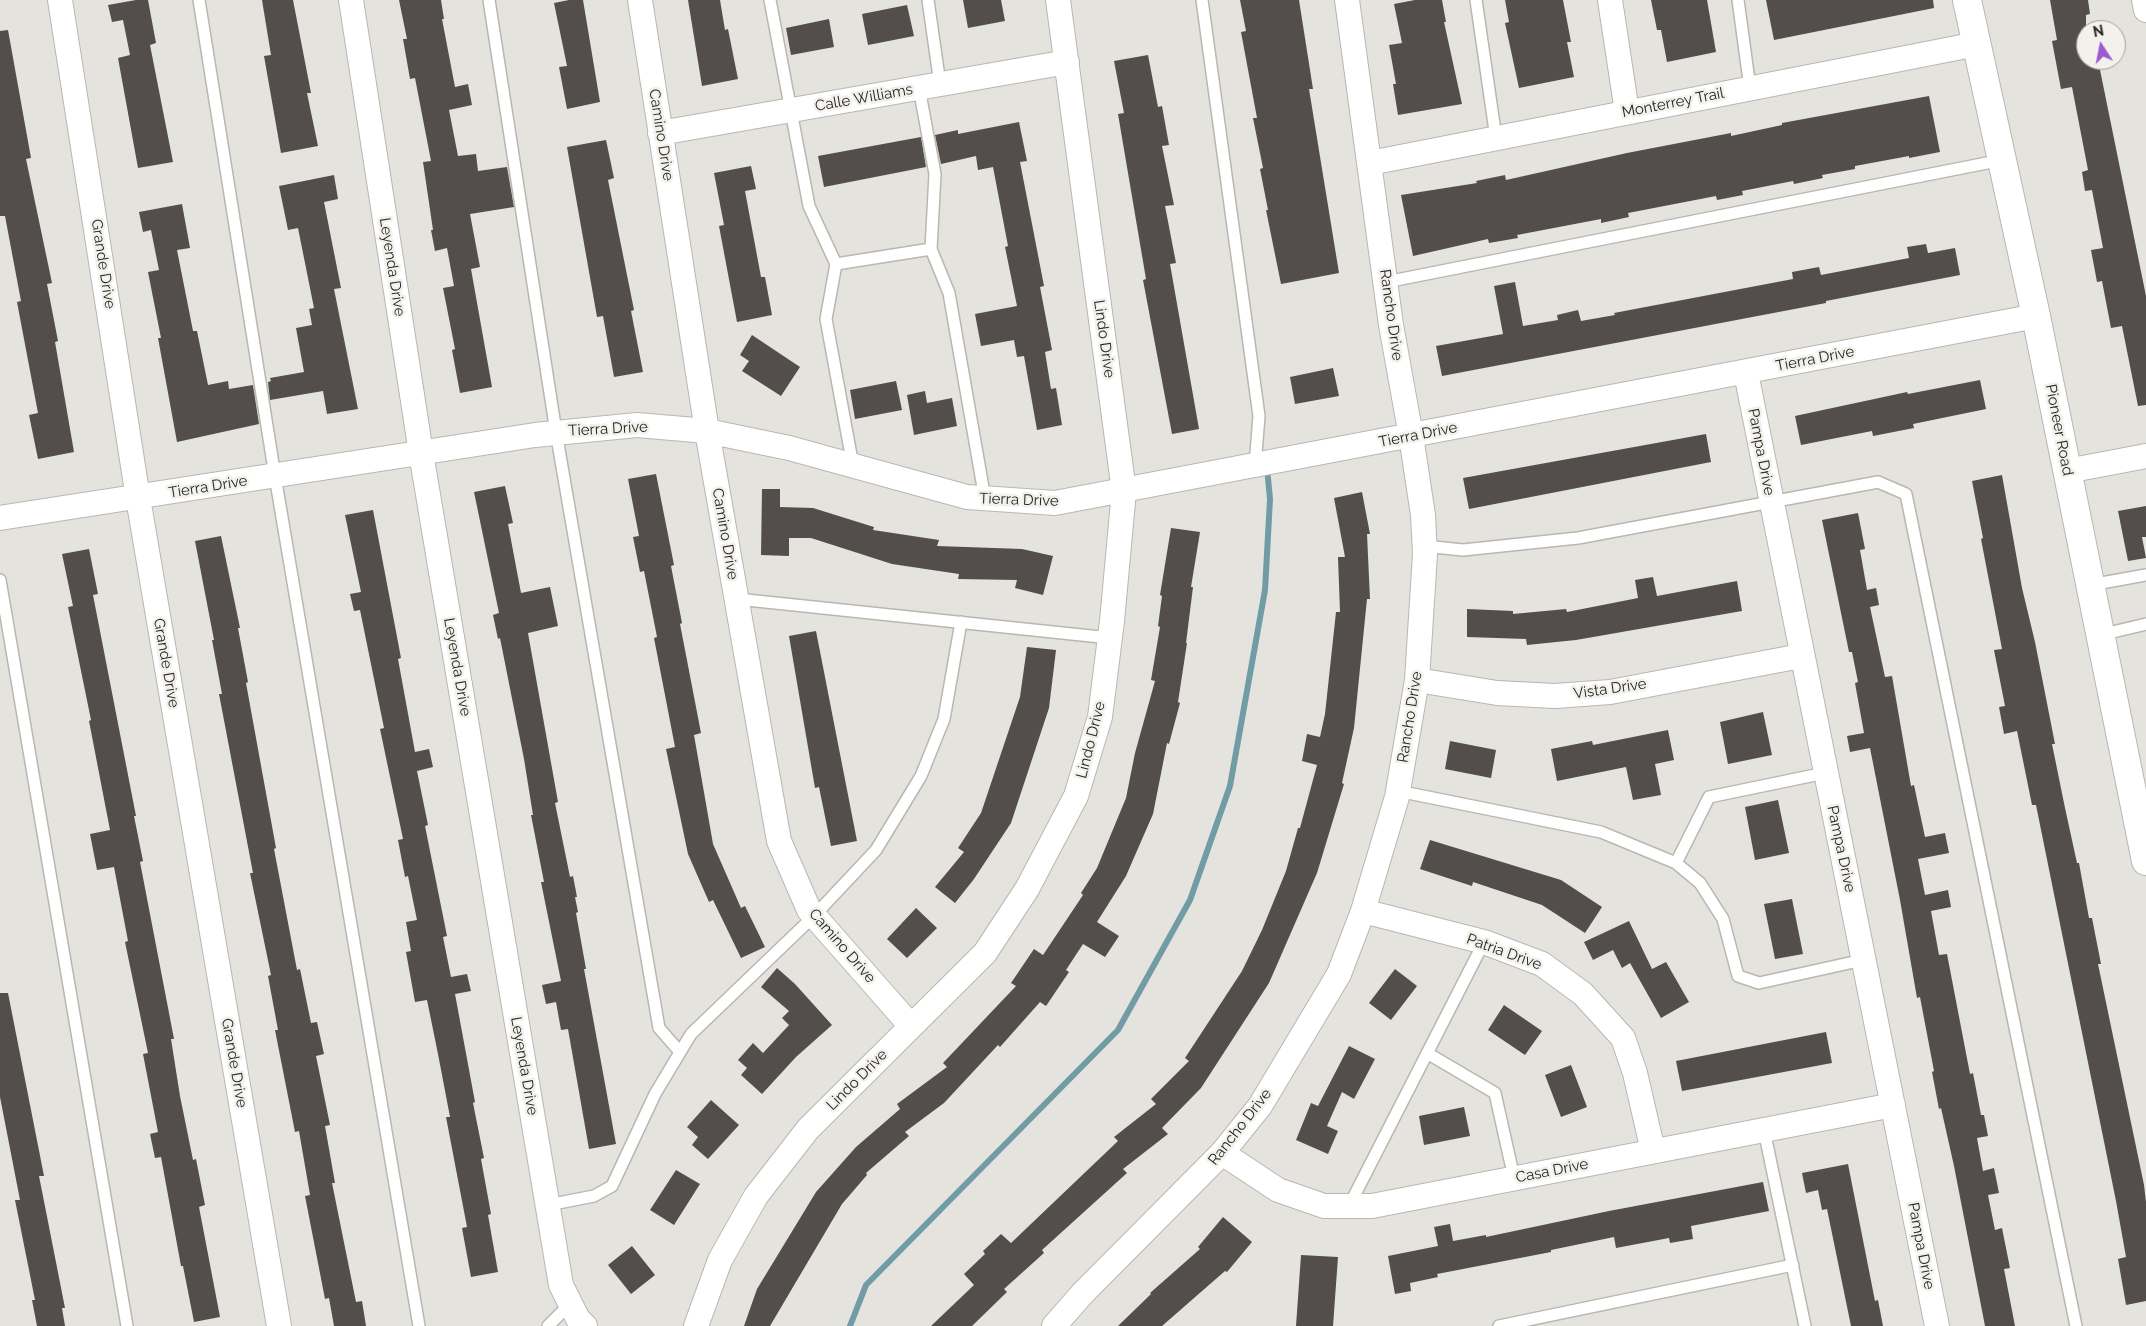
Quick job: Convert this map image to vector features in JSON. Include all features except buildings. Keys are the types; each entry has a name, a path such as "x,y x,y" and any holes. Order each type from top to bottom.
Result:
{"main road":[{"name":"Pioneer Road","path":"1967,0 2036,316 2100,635 2140,799 2146,861"}],"street":[{"name":"Grande Drive","path":"60,0 138,498 279,1326"},
{"name":"Leyenda Drive","path":"351,0 421,454 561,1285 578,1320 585,1326"},
{"name":"Camino Drive","path":"640,0 707,431 779,841 809,910 911,1026"},
{"name":"Lindo Drive","path":"696,1326 720,1260 756,1196 808,1129 985,953 1028,889 1076,796 1100,717 1110,638 1124,491 1058,0"},
{"name":"Rancho Drive","path":"1054,1326 1082,1294 1222,1154 1260,1106 1339,974 1363,911 1398,791 1417,680 1424,546 1423,515 1392,325 1347,0"},
{"path":"1610,0 1627,112"},
{"path":"2144,0 2146,10"},
{"name":"Monterrey Trail","path":"1370,163 1977,44"},
{"name":"Calle Williams","path":"660,133 1067,62"},
{"name":"Tierra Drive","path":"0,518 556,432 637,425 707,431 788,448 967,497 1055,503 1746,373 2036,316"},
{"name":"Pampa Drive","path":"1746,373 1801,656 1937,1326"},
{"path":"2067,470 2146,456"},
{"name":"Vista Drive","path":"1417,680 1498,693 1555,696 1610,692 1801,656"},
{"name":"Patria Drive","path":"1363,911 1484,942 1542,964 1583,994 1623,1038 1635,1073 1653,1151"},
{"name":"Casa Drive","path":"1222,1154 1278,1190 1324,1206 1372,1206 1893,1105"}],"lane":[{"path":"199,0 274,476 419,1326"},
{"path":"489,0 556,432 659,1028 680,1052"},
{"path":"770,0 809,206 836,264 826,319 853,466"},
{"path":"928,0 929,86 935,174 931,249 949,294 986,499"},
{"path":"1202,0 1259,416 1255,466"},
{"path":"1476,0 1496,138"},
{"path":"1738,0 1750,88"},
{"path":"1386,282 2002,160"},
{"path":"836,264 931,249"},
{"path":"1424,546 1463,550 1578,538 1878,482 1906,494 2076,1326"},
{"path":"2090,585 2146,575"},
{"path":"0,580 127,1326"},
{"path":"737,599 1110,638"},
{"path":"548,1205 594,1196 612,1186 655,1094 691,1034 814,916 876,850 921,776 944,719 961,622"},
{"path":"2100,635 2146,624"},
{"path":"1676,863 1709,797 1825,773"},
{"path":"1398,791 1601,832 1676,863 1700,883 1723,919 1738,976 1759,983 1863,960"},
{"path":"1349,1206 1484,942"},
{"path":"1427,1053 1495,1093 1514,1178"},
{"path":"1764,1130 1805,1326"},
{"path":"1499,1326 1793,1266"},
{"path":"548,1326 570,1304"}],"waterway":[{"path":"850,1326 866,1285 1118,1030 1190,900 1230,786 1265,590 1270,499 1267,468"}]}
